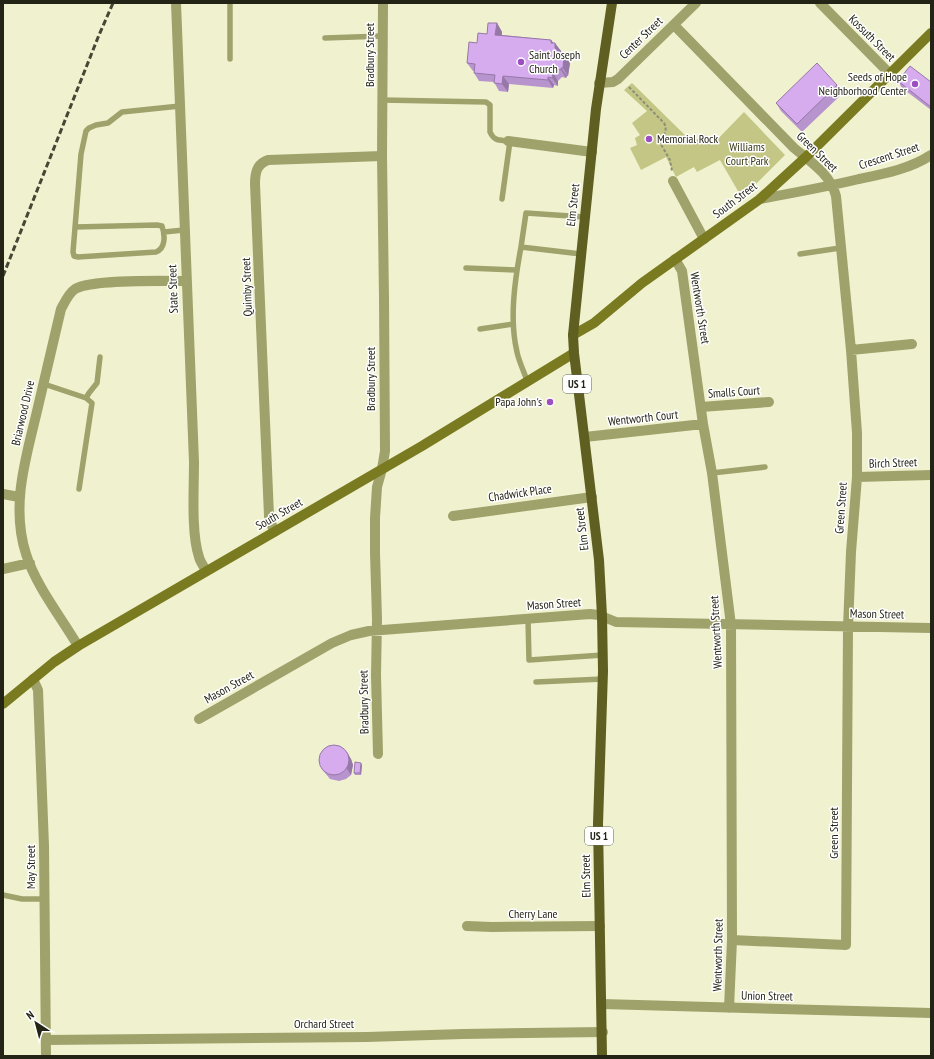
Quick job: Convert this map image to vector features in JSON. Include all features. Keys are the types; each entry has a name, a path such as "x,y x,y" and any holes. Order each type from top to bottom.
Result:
{"main road":[{"name":"Elm Street","path":"602,1056 598,824 603,679 602,616 599,560 573,335 599,83 612,3"}],"street":[{"name":"State Street","path":"176,3 196,539 199,558 206,571"},
{"name":"Bradbury Street","path":"378,754 375,518 377,487 382,469 384,451 382,156 383,3"},
{"name":"Center Street","path":"599,83 613,82 618,79 696,3"},
{"name":"Kossuth Street","path":"820,3 889,73"},
{"name":"Green Street","path":"674,25 794,148 822,172 832,185 836,196 851,350 857,433 848,627 846,945 732,940"},
{"name":"South Street","path":"573,335 594,323 642,283 760,199 806,157 931,33"},
{"path":"509,141 592,152"},
{"name":"Crescent Street","path":"760,199 884,174 915,163 931,155"},
{"name":"Quimby Street","path":"274,532 269,516 255,184 256,172 260,164 268,160 382,156"},
{"path":"673,181 704,239"},
{"name":"Wentworth Street","path":"675,259 682,271 703,424 712,473 731,625 732,940 729,1008"},
{"name":"Briarwood Drive","path":"78,646 42,588 30,563 26,554 19,522 19,497 23,472 61,309 67,298 74,290 87,285 106,283 186,281"},
{"path":"851,350 912,344"},
{"name":"South Street","path":"3,704 54,662 78,646 382,469 574,353"},
{"name":"Smalls Court","path":"701,407 769,402"},
{"name":"Wentworth Court","path":"585,437 703,424"},
{"name":"Birch Street","path":"856,478 931,476"},
{"path":"3,494 19,497"},
{"name":"Chadwick Place","path":"453,516 592,497"},
{"path":"3,569 30,563"},
{"name":"Mason Street","path":"199,719 332,643 356,634 377,630 590,614 602,616 616,622 931,628"},
{"name":"May Street","path":"33,679 38,690 44,846 46,1056"},
{"name":"Cherry Lane","path":"467,926 600,926"},
{"name":"Union Street","path":"602,1004 931,1013"},
{"name":"Orchard Street","path":"46,1040 367,1037 602,1032"}],"lane":[{"path":"230,3 230,59"},
{"path":"325,38 383,36"},
{"path":"382,100 486,102 490,105 491,135 496,140 509,141 502,199"},
{"path":"75,227 162,226 164,232 163,247 161,250 156,252 74,256 73,252 75,227 81,154 86,131 96,125 108,123 122,112 180,106"},
{"path":"527,381 516,352 513,324 517,270 526,212 585,217"},
{"path":"164,232 184,230"},
{"path":"521,247 581,254"},
{"path":"800,254 840,248"},
{"path":"466,268 517,270"},
{"path":"480,330 513,324"},
{"path":"86,398 97,383 100,357"},
{"path":"44,384 86,398 92,403 79,489"},
{"path":"712,473 765,467"},
{"path":"528,619 529,660 603,655"},
{"path":"536,682 603,679"},
{"path":"3,895 22,899 44,899"}],"path":[{"path":"629,87 664,123 666,127 666,132 659,141 670,160 673,181"}],"green space":[{"name":"Williams Court Park","path":"632,83 692,142 706,135 712,145 744,112 785,155 742,198 720,160 697,172 694,167 676,177 666,157 641,170 630,148 637,145 635,138 640,135 632,123 647,111 624,90"}],"building":[{"name":"Saint Joseph Church","path":"488,23 497,23 495,35 551,40 551,43 555,43 555,48 562,53 562,55 564,55 563,68 561,68 561,70 556,69 552,78 548,77 548,80 503,76 502,84 494,83 495,75 474,73 475,64 467,63 469,42 477,43 478,33 487,34"},
{"path":"817,63 837,85 797,124 776,103"},
{"path":"910,66 931,82 931,107 898,81"},
{"path":"334,745 345,749 349,760 345,771 334,775 323,771 319,760 323,749"},
{"path":"355,762 361,763 360,773 354,773"}],"railway":[{"path":"3,276 113,3"}],"place":[{"name":"Saint Joseph Church","path":"521,62"},
{"name":"Seeds of Hope Neighborhood Center","path":"915,84"},
{"name":"Memorial Rock","path":"649,139"},
{"name":"Papa John's","path":"550,402"}]}
